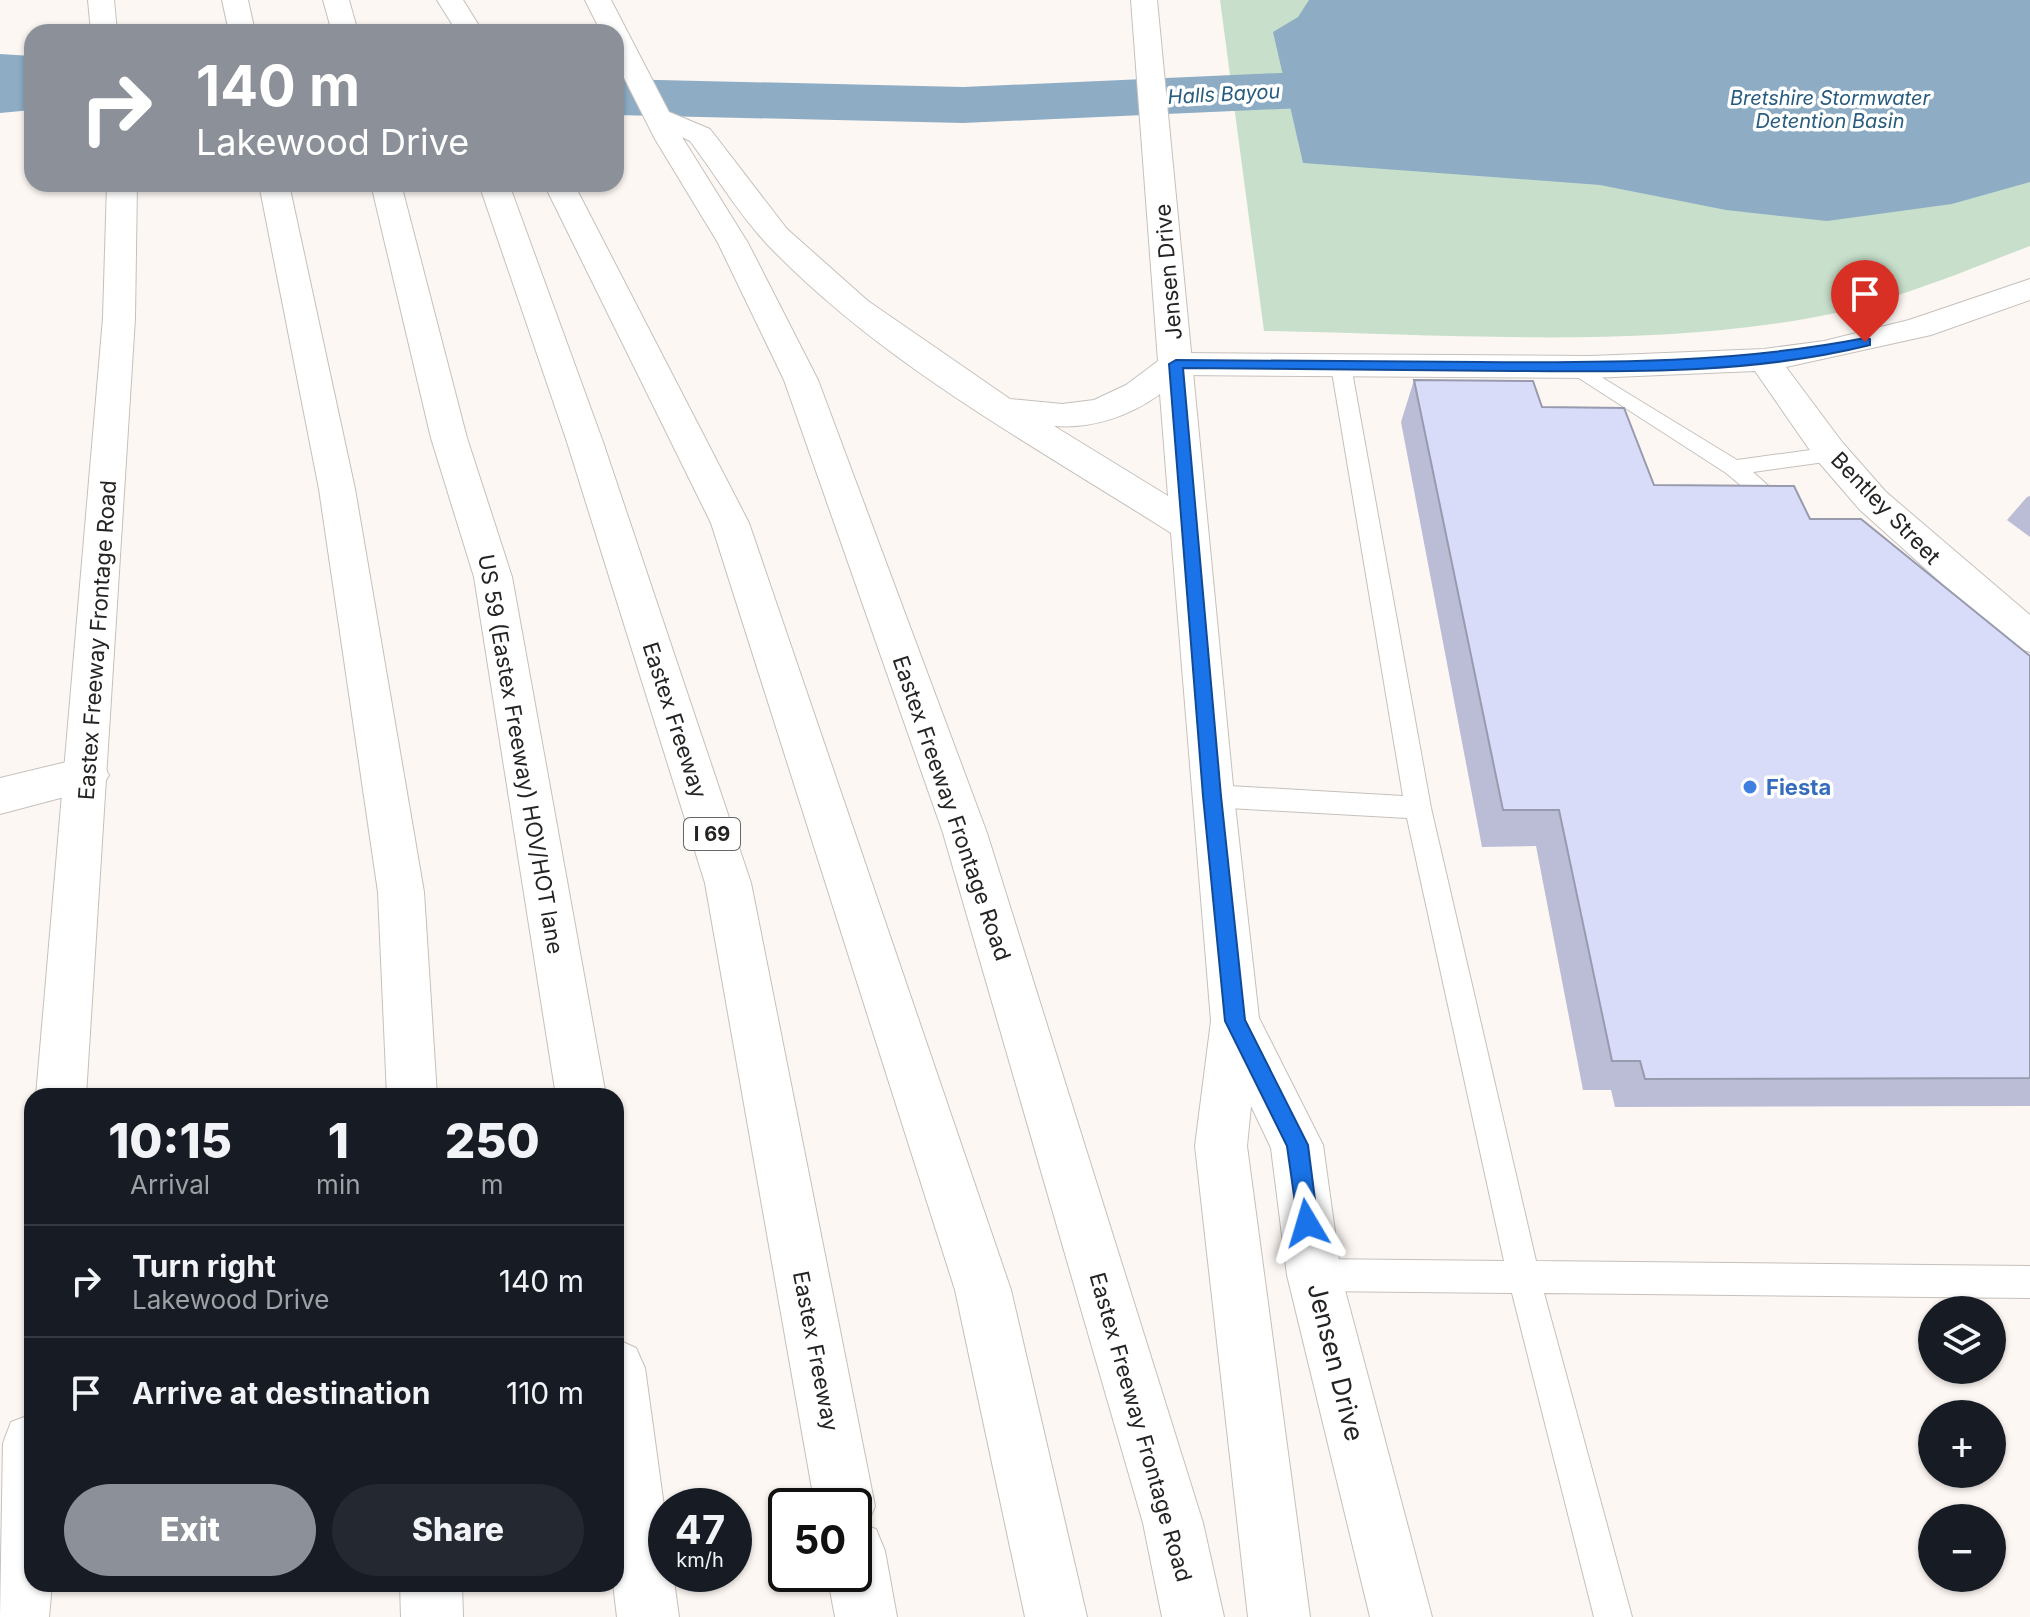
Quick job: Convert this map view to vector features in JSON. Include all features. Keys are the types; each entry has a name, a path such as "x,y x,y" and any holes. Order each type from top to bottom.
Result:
{"main road":[{"path":"235,0 240,24"},
{"path":"336,0 343,24"},
{"path":"430,0 438,24"},
{"path":"450,0 465,24"},
{"name":"Eastex Freeway Frontage Road","path":"598,0 610,24"},
{"name":"Jensen Drive","path":"1144,0 1212,796 1235,1021 1221,1146 1279,1617"},
{"name":"Eastex Freeway Frontage Road","path":"624,51 669,139 733,243 801,380 965,833 1173,1523 1193,1617"},
{"path":"658,113 700,135 776,236 857,308 959,383 1190,527"},
{"name":"Eastex Freeway Frontage Road","path":"62,1088 119,318 122,192"},
{"path":"276,192 337,489 401,892 412,1088"},
{"name":"US 59 (Eastex Freeway) HOV/HOT lane","path":"388,192 449,438 493,577 580,1088"},
{"name":"Eastex Freeway","path":"497,192 585,442 728,883 842,1488"},
{"path":"563,192 730,523 983,1290 1056,1617"},
{"path":"997,404 1028,412 1078,416 1117,407 1147,390 1176,364 1575,367 1764,360 1824,351 1919,328 2030,289"},
{"name":"Bentley Street","path":"1764,360 1832,454 1871,499 1937,562 2030,637"},
{"path":"0,796 87,775"},
{"name":"Jensen Drive","path":"1235,1021 1297,1145 1314,1275 1401,1617"},
{"path":"624,1430 648,1617"},
{"path":"18,1617 24,1542"},
{"path":"431,1592 432,1617"},
{"path":"861,1592 866,1617"}],"lane":[{"path":"1341,366 1418,808 1524,1278 1613,1617"},
{"path":"1575,367 1734,468 1793,518"},
{"path":"1734,468 1832,454"},
{"path":"1212,796 1418,808"},
{"path":"1314,1275 2030,1282"}],"green space":[{"path":"1220,0 2030,0 2030,246 1862,306 1805,319 1738,328 1603,337 1264,331"}],"water":[{"name":"Bretshire Stormwater Detention Basin","path":"1309,0 2030,0 2030,182 1952,204 1827,221 1726,210 1600,185 1303,163 1273,32 1298,17"},
{"path":"0,54 24,56 24,111 0,113"}],"building":[{"name":"Fiesta","path":"1414,380 1533,381 1542,407 1624,408 1654,485 1794,486 1810,519 1861,519 2030,656 2030,1078 1645,1079 1640,1061 1612,1061 1559,810 1503,810"}],"waterway":[{"name":"Halls Bayou","path":"624,97 963,105 1392,86 1421,81"}],"place":[{"name":"Fiesta","path":"1750,787"}],"route":[{"path":"1307,1223 1297,1145 1235,1021 1212,796 1176,364 1591,367 1707,364 1764,360 1865,342"}]}
